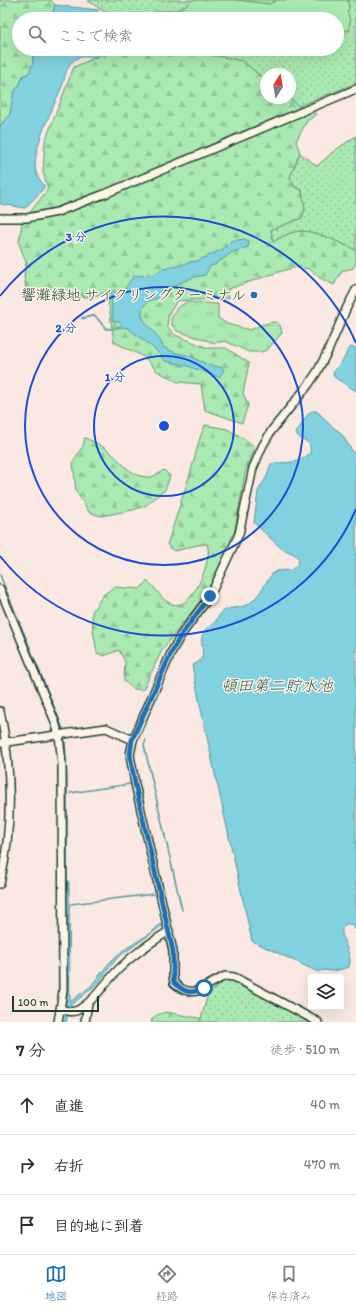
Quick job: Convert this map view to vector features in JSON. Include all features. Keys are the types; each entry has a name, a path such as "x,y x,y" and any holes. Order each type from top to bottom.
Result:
{"street":[{"path":"0,218 27,218 56,212 107,193 356,88"},
{"path":"318,1022 234,978 225,976 196,991 187,992 174,983 173,951 133,776 130,755 132,740 172,651 181,635 210,596 239,534 253,468 263,445 272,430 310,384 328,351 356,290"},
{"path":"0,589 51,712 59,735 62,772 63,991 58,1022"},
{"path":"0,711 9,802 4,866 0,884"},
{"path":"3,742 106,728 132,740"},
{"path":"61,1009 72,1012 79,1010 121,966 168,928"},
{"path":"86,1022 88,1002"}],"green space":[{"path":"0,0 51,0 55,5 53,12 12,12 12,56 33,56 33,63 29,73 23,76 19,86 14,92 10,114 0,126"},
{"path":"87,0 356,0 356,83 299,106 296,104 296,68 260,68 260,75 242,61 219,56 344,56 344,12 105,12"},
{"path":"192,0 236,0 270,4 277,0 348,0 349,10 347,12 350,20 349,31 344,31 344,12 155,12 170,11 189,4"},
{"path":"99,56 338,56 345,87 299,106 301,114 308,112 317,114 307,121 296,141 300,153 290,177 295,187 302,190 305,209 302,218 271,230 273,241 292,232 306,231 328,238 356,250 356,263 353,268 342,271 334,285 320,278 309,269 299,267 288,269 228,289 229,298 177,301 169,313 167,326 175,335 208,348 226,348 249,363 243,393 248,405 242,423 205,410 201,384 178,382 157,371 144,357 114,342 107,292 95,297 50,296 26,289 24,276 26,262 19,243 22,223 48,189 43,172 45,141 74,67"},
{"path":"356,136 356,250 328,238 306,231 292,232 273,242 271,230 302,218 305,209 302,190 295,187 290,177 300,153 317,166 334,151"},
{"path":"187,302 218,304 218,318 227,324 250,330 266,323 277,322 280,325 282,333 268,349 262,352 249,352 225,341 215,343 177,331 172,325 171,319 177,308"},
{"path":"205,425 227,429 245,439 255,447 245,473 235,530 228,552 207,592 162,650 143,690 134,689 124,681 125,662 119,650 104,656 97,653 92,612 103,595 114,587 140,589 147,581 164,600 172,604 179,605 192,596 197,588 207,562 207,544 174,551 167,545"},
{"path":"85,438 105,448 128,469 138,475 152,477 164,470 170,476 165,490 145,506 133,510 101,516 89,512 76,491 73,462 83,446"},
{"path":"231,978 311,1022 200,1022 208,994 223,982 224,979"},
{"path":"166,1012 219,1022 151,1022 155,1016"}],"water":[{"path":"55,5 98,10 98,12 53,12"},
{"path":"33,56 97,56 77,58 67,69 62,86 39,141 36,153 36,172 44,185 44,188 25,208 0,204 0,126 10,114 14,92 19,86 23,76 29,73 33,63"},
{"path":"244,239 249,241 248,247 231,253 215,265 210,266 205,275 194,277 177,284 162,297 148,301 143,307 142,314 147,325 161,341 163,347 173,352 190,356 208,365 224,369 219,377 185,365 165,361 156,350 128,328 122,327 114,329 122,325 119,322 113,321 110,289 115,292 122,291 134,276 152,275 163,269 197,261 223,249 231,241"},
{"path":"95,315 106,328 112,329 105,329 95,316 81,318"},
{"path":"352,347 356,348 356,391 334,377 333,373 345,357 348,349"},
{"name":"頓田第二貯水池","path":"312,411 316,411 320,414 330,425 341,433 356,457 356,930 351,924 346,924 342,928 343,938 350,957 349,967 333,971 323,970 318,972 252,941 192,665 201,659 203,634 206,629 216,621 221,613 230,608 247,605 260,593 273,573 277,571 291,570 297,565 299,559 294,554 281,548 254,523 258,491 267,476 271,464 297,461 310,453 310,445 296,433 308,414"},
{"path":"66,882 69,882 70,1002 91,986 110,962 122,951 151,933 162,922 163,925 117,958 97,984 70,1006 66,1022 62,1022 66,1001"}],"waterway":[{"path":"0,575 64,731"},
{"path":"65,740 67,778 67,883"},
{"path":"146,740 144,745 182,910"},
{"path":"70,793 130,784"},
{"path":"71,904 154,894"}],"place":[{"name":"響灘緑地 サイクリングターミナル","path":"254,295"}],"route":[{"path":"204,988 193,992 187,992 174,983 173,951 135,784 130,755 132,740 172,651 181,635 190,625 210,596"}]}
